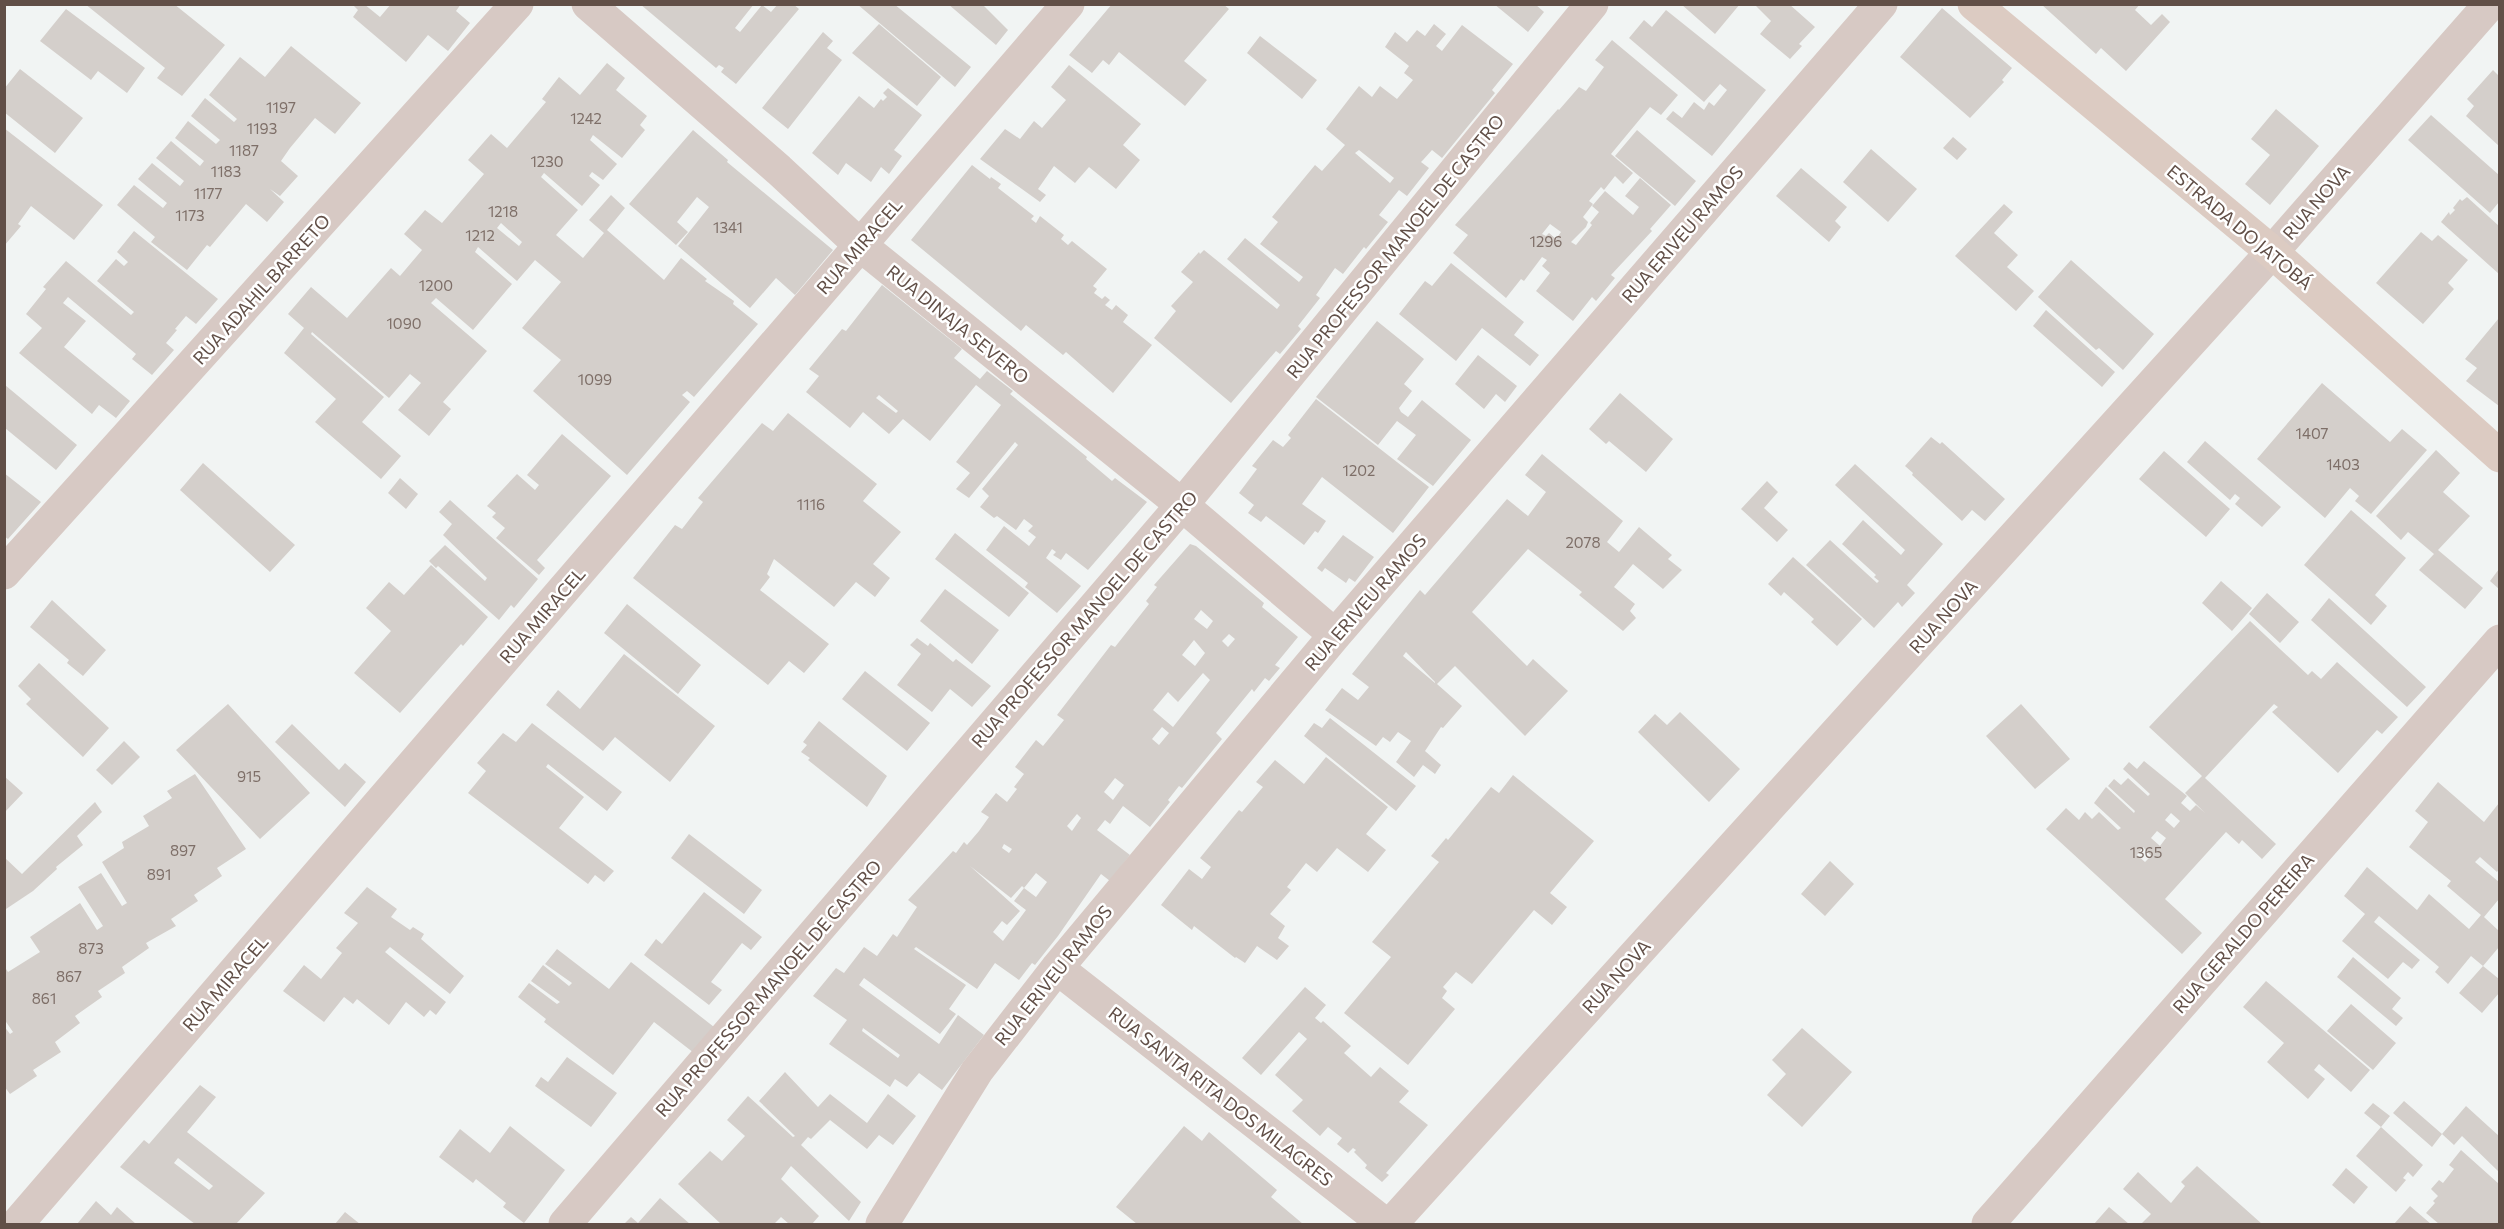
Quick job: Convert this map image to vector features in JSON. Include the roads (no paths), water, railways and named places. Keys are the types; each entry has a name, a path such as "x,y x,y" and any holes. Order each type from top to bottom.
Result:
{"street":[{"name":"RUA ADAHIL BARRETO","path":"4,573 517,4"},
{"name":"RUA DINAJA SEVERO","path":"588,4 779,170 860,245 1182,505 1335,635"},
{"name":"RUA MIRACEL","path":"17,1224 1068,4"},
{"name":"RUA PROFESSOR MANOEL DE CASTRO","path":"565,1224 1182,505 1592,4"},
{"name":"RUA ERIVEU RAMOS","path":"882,1224 977,1071 1057,968 1335,635 1881,4"},
{"name":"ESTRADA DO JATOBÁ","path":"1974,4 2272,252 2499,456"},
{"name":"RUA NOVA","path":"1391,1224 2272,252 2490,4"},
{"name":"RUA GERALDO PEREIRA","path":"1988,1224 2499,641"},
{"name":"RUA SANTA RITA DOS MILAGRES","path":"1057,968 1385,1224"}]}
